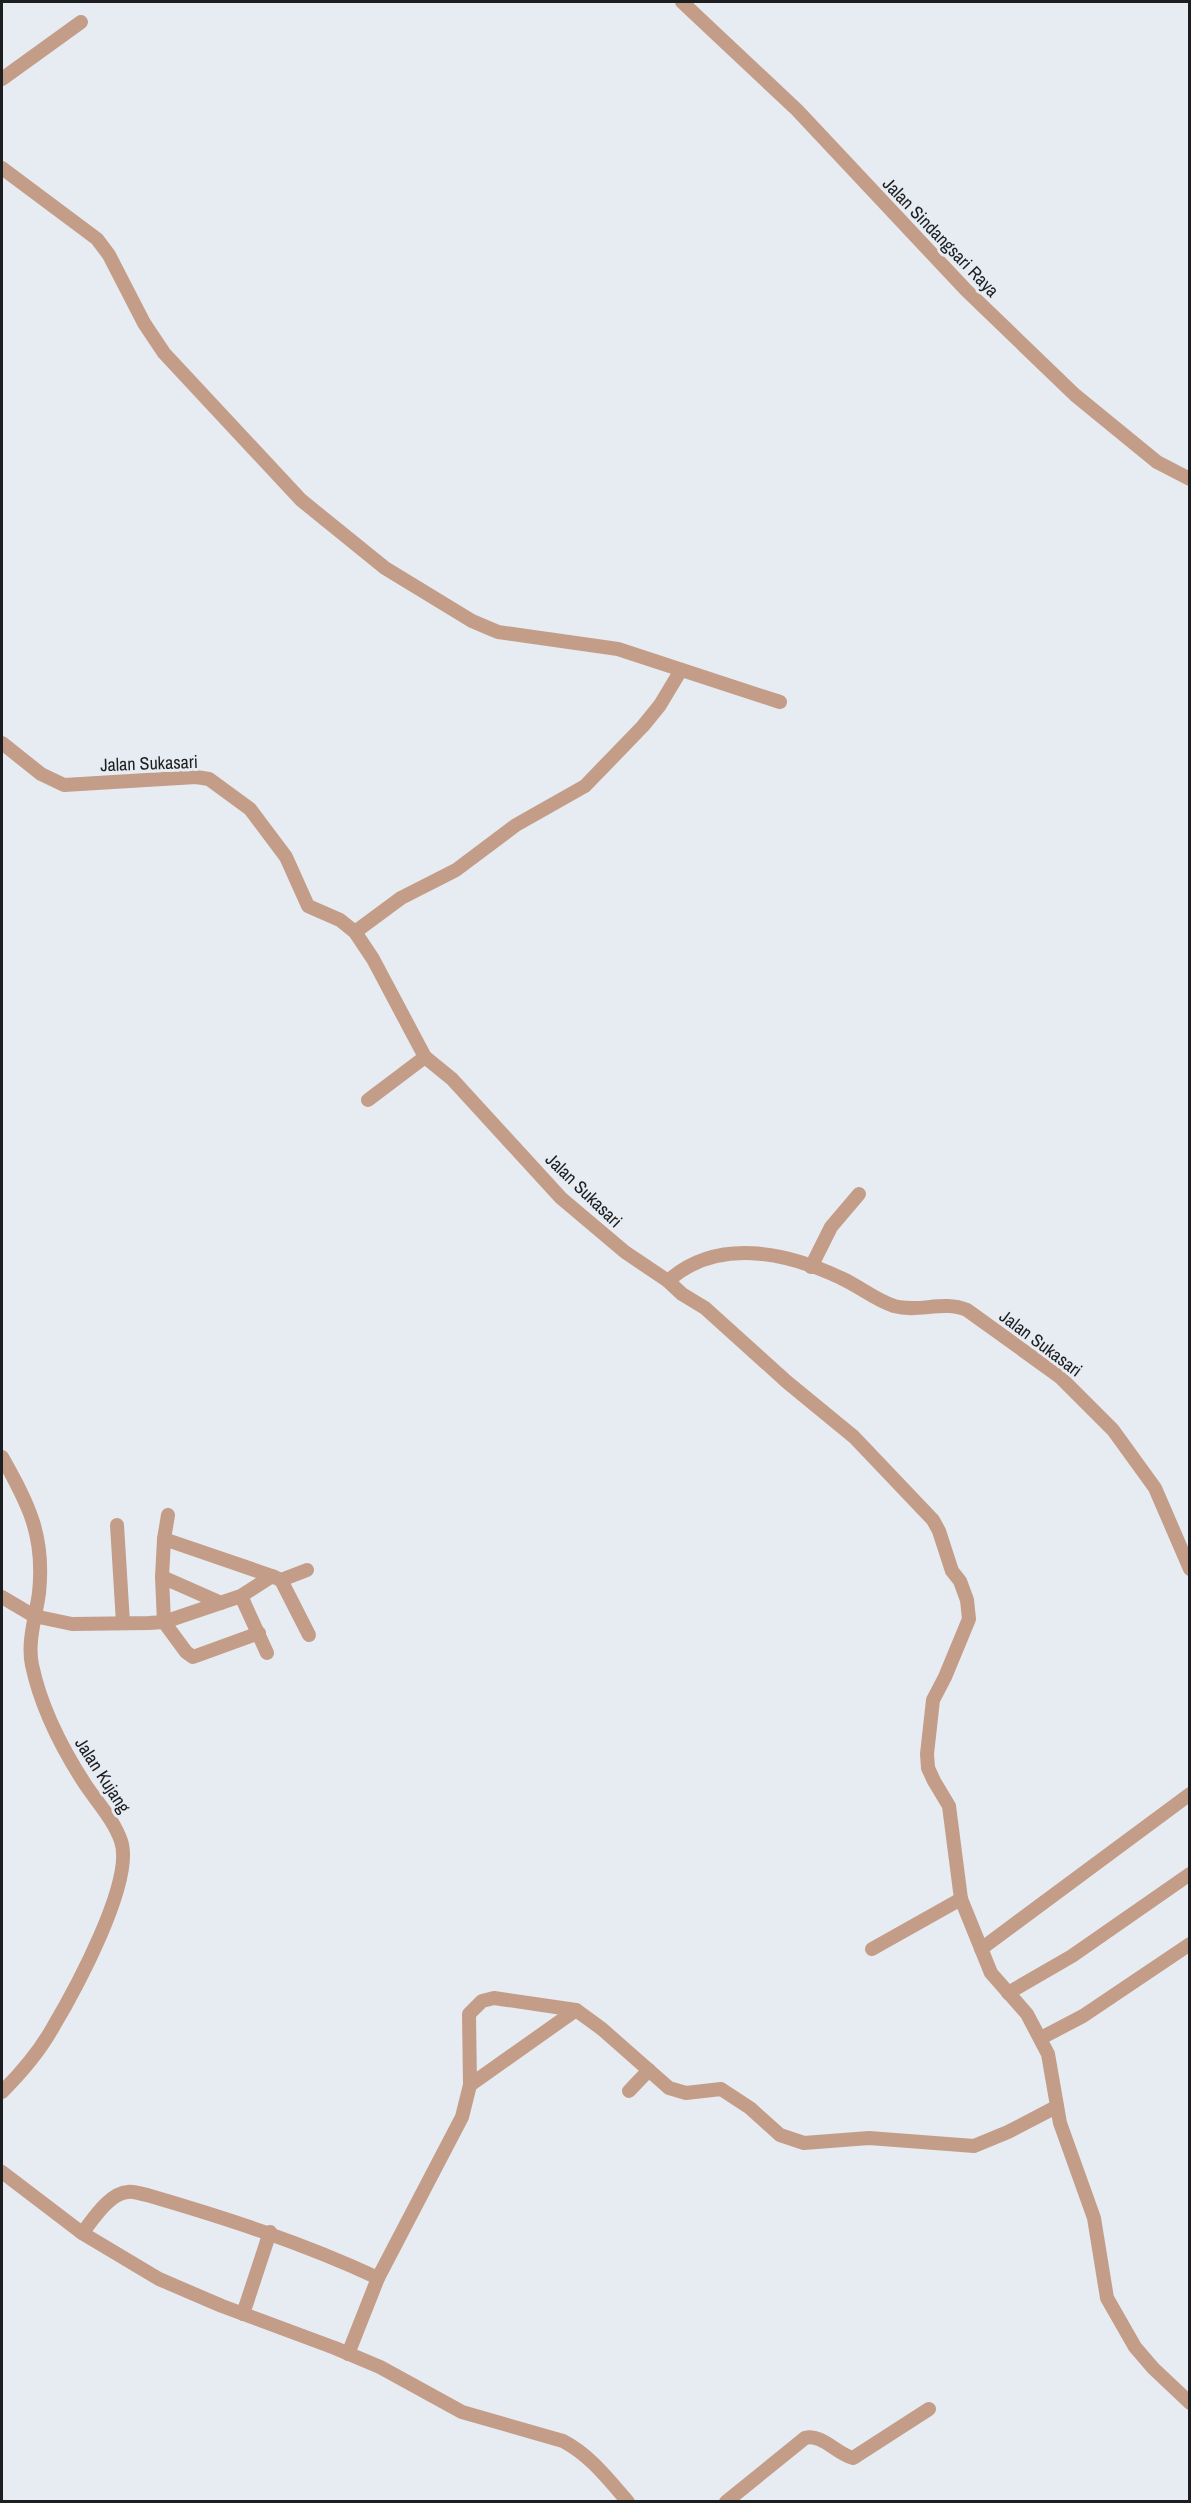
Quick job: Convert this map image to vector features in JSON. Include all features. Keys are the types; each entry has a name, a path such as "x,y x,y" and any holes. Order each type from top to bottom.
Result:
{"street":[{"name":"Jalan Sindangsari Raya","path":"682,2 797,110 966,290 1075,395 1157,462 1190,479"},
{"path":"2,79 81,22"},
{"path":"2,168 97,239 109,255 144,323 164,353 301,500 375,561 472,621 498,632 609,647 780,702"},
{"path":"355,932 401,898 456,870 516,825 585,786 643,726 681,670"},
{"name":"Jalan Sukasari","path":"2,743 41,774 64,785 163,777 196,777 209,779 235,795 264,826 294,870 308,906 340,920 355,932 374,959 425,1057 452,1079 561,1198 625,1252 668,1281 694,1262 730,1254 767,1252 841,1278 894,1306 956,1305 967,1310 1060,1377 1113,1431 1155,1488 1190,1569"},
{"path":"368,1100 425,1057"},
{"path":"811,1267 831,1227 859,1194"},
{"path":"668,1281 682,1294 705,1308 854,1437 933,1520 939,1531 952,1570 960,1581 967,1600 969,1618 933,1700 927,1754 928,1768 949,1806 961,1899 991,1973 1027,2014 1041,2038 1051,2066 1056,2107 1094,2218 1107,2298 1135,2347 1190,2403"},
{"name":"Jalan Kujang","path":"2,1457 38,1534 40,1565 30,1653 38,1692 69,1759 116,1827 122,1843 124,1859 119,1889 110,1912 52,2029 2,2092"},
{"path":"168,1515 162,1577 164,1622 186,1652 193,1657 259,1633"},
{"path":"117,1525 123,1623"},
{"path":"164,1539 277,1578 309,1635"},
{"path":"2,1597 34,1616 72,1624 164,1622 241,1596 277,1578 306,1570"},
{"path":"162,1577 221,1603"},
{"path":"241,1596 267,1653"},
{"path":"981,1948 1190,1794"},
{"path":"1008,1993 1072,1956 1190,1874"},
{"path":"872,1949 961,1899"},
{"path":"1041,2038 1083,2016 1190,1944"},
{"path":"348,2354 378,2278 462,2117 470,2085 469,2014 473,2007 482,2001 494,1998 576,2010 669,2088 686,2093 721,2089 750,2108 780,2135 804,2143 869,2138 904,2139 931,2145 974,2146 1008,2132 1056,2107"},
{"path":"470,2085 576,2010"},
{"path":"629,2091 649,2070"},
{"path":"2,2172 82,2233 159,2279 243,2314 295,2331 380,2367 462,2412 569,2444 586,2455 628,2502"},
{"path":"82,2233 116,2196 127,2192 147,2195 270,2232 378,2278"},
{"path":"243,2314 270,2232"},
{"path":"726,2502 805,2438 812,2436 836,2451 853,2458 929,2409"}]}
